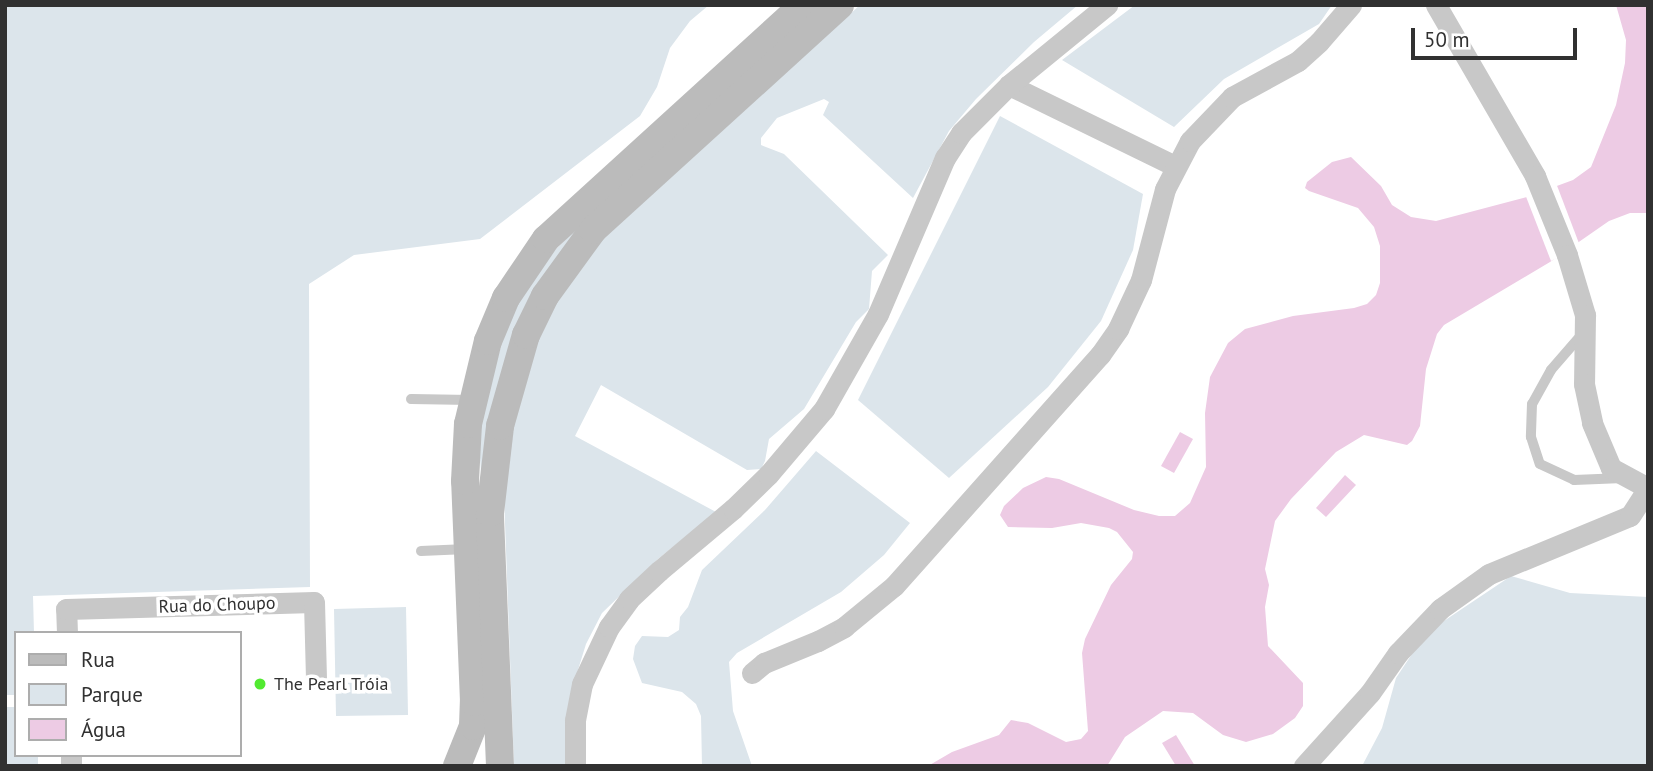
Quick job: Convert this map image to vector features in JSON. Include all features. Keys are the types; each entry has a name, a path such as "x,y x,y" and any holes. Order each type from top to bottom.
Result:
{"main road":[{"path":"457,766 472,726 474,702 465,481 472,400 488,341 506,298 546,239 803,5"},
{"path":"500,766 490,513 500,426 526,335 545,296 593,230 839,5"}],"street":[{"path":"575,766 575,720 582,684 609,626 629,599 768,475 824,409 878,314 945,158 977,116 1009,85 1107,5"},
{"path":"752,673 764,663 844,627 894,586 1100,355 1132,303 1151,250 1165,189 1190,141 1232,97 1298,61 1319,43 1351,5"},
{"path":"1304,766 1370,693 1398,653 1440,609 1489,574 1630,516 1642,485 1611,468 1592,423 1584,384 1585,315 1567,255 1535,176 1436,5"},
{"path":"1009,85 1175,166"},
{"name":"Rua do Choupo","path":"67,631 66,609 314,602 316,678"}],"lane":[{"path":"1585,331 1551,370 1532,404 1531,437 1540,464 1574,480 1642,485"},
{"path":"411,399 472,400"},
{"path":"421,551 468,550"}],"green space":[{"path":"5,5 709,5 690,21 670,48 657,87 640,116 480,239 354,255 309,284 310,587 33,596 34,631 14,631 14,695 5,695"},
{"path":"860,5 1078,5 1034,42 976,99 949,131 913,198 823,115 829,102 824,99 777,118 761,138 761,145 784,154 888,255 872,271 869,309 856,322 804,409 769,439 761,469 747,470 601,385 575,436 716,512 658,559 602,613 586,644 577,673 569,766 514,766 504,496 510,434 538,341 561,293 595,246"},
{"path":"1135,5 1332,5 1319,24 1224,79 1174,127 1062,60"},
{"path":"1000,116 1143,194 1133,250 1101,321 1048,387 949,478 858,400"},
{"path":"586,219 545,274 481,474 479,441 486,394 511,314 541,264"},
{"path":"816,451 910,523 884,555 841,592 737,653 729,662 733,711 752,766 702,766 701,716 696,704 682,692 642,683 633,659 635,646 642,636 668,637 679,630 680,617 688,607 702,570 765,510"},
{"path":"1511,576 1570,593 1648,597 1648,766 1362,766 1382,728 1396,678 1426,633"},
{"path":"406,607 408,715 336,716 334,609"},
{"path":"5,707 14,707 14,757 38,757 38,766 5,766"}],"water":[{"path":"1616,5 1648,5 1648,213 1630,213 1609,221 1550,262 1444,325 1437,334 1426,369 1420,426 1412,441 1407,445 1364,435 1336,452 1291,499 1275,521 1265,569 1269,585 1265,607 1268,646 1303,683 1303,706 1295,718 1273,734 1246,742 1223,735 1193,713 1163,711 1125,737 1107,766 928,766 952,752 999,735 1011,720 1028,723 1066,742 1081,739 1088,731 1082,653 1085,639 1111,585 1132,559 1133,552 1117,532 1109,528 1081,523 1052,528 1008,527 1000,515 1004,506 1023,488 1046,477 1059,479 1134,510 1159,516 1175,516 1190,503 1206,467 1205,413 1210,377 1228,343 1245,329 1293,316 1354,308 1367,304 1376,295 1380,283 1380,246 1374,227 1358,208 1309,191 1305,188 1307,182 1332,162 1351,157 1381,186 1392,205 1411,217 1436,221 1527,197 1573,180 1591,167 1616,105 1625,63 1626,40"},
{"path":"1180,432 1193,439 1174,473 1161,466"},
{"path":"1345,475 1356,485 1326,517 1316,508"},
{"path":"1176,735 1195,766 1176,766 1162,743"}],"pier":[{"path":"1556,183 1580,246 1551,261 1525,194"}],"place":[{"name":"The Pearl Tróia","path":"260,684"}]}
